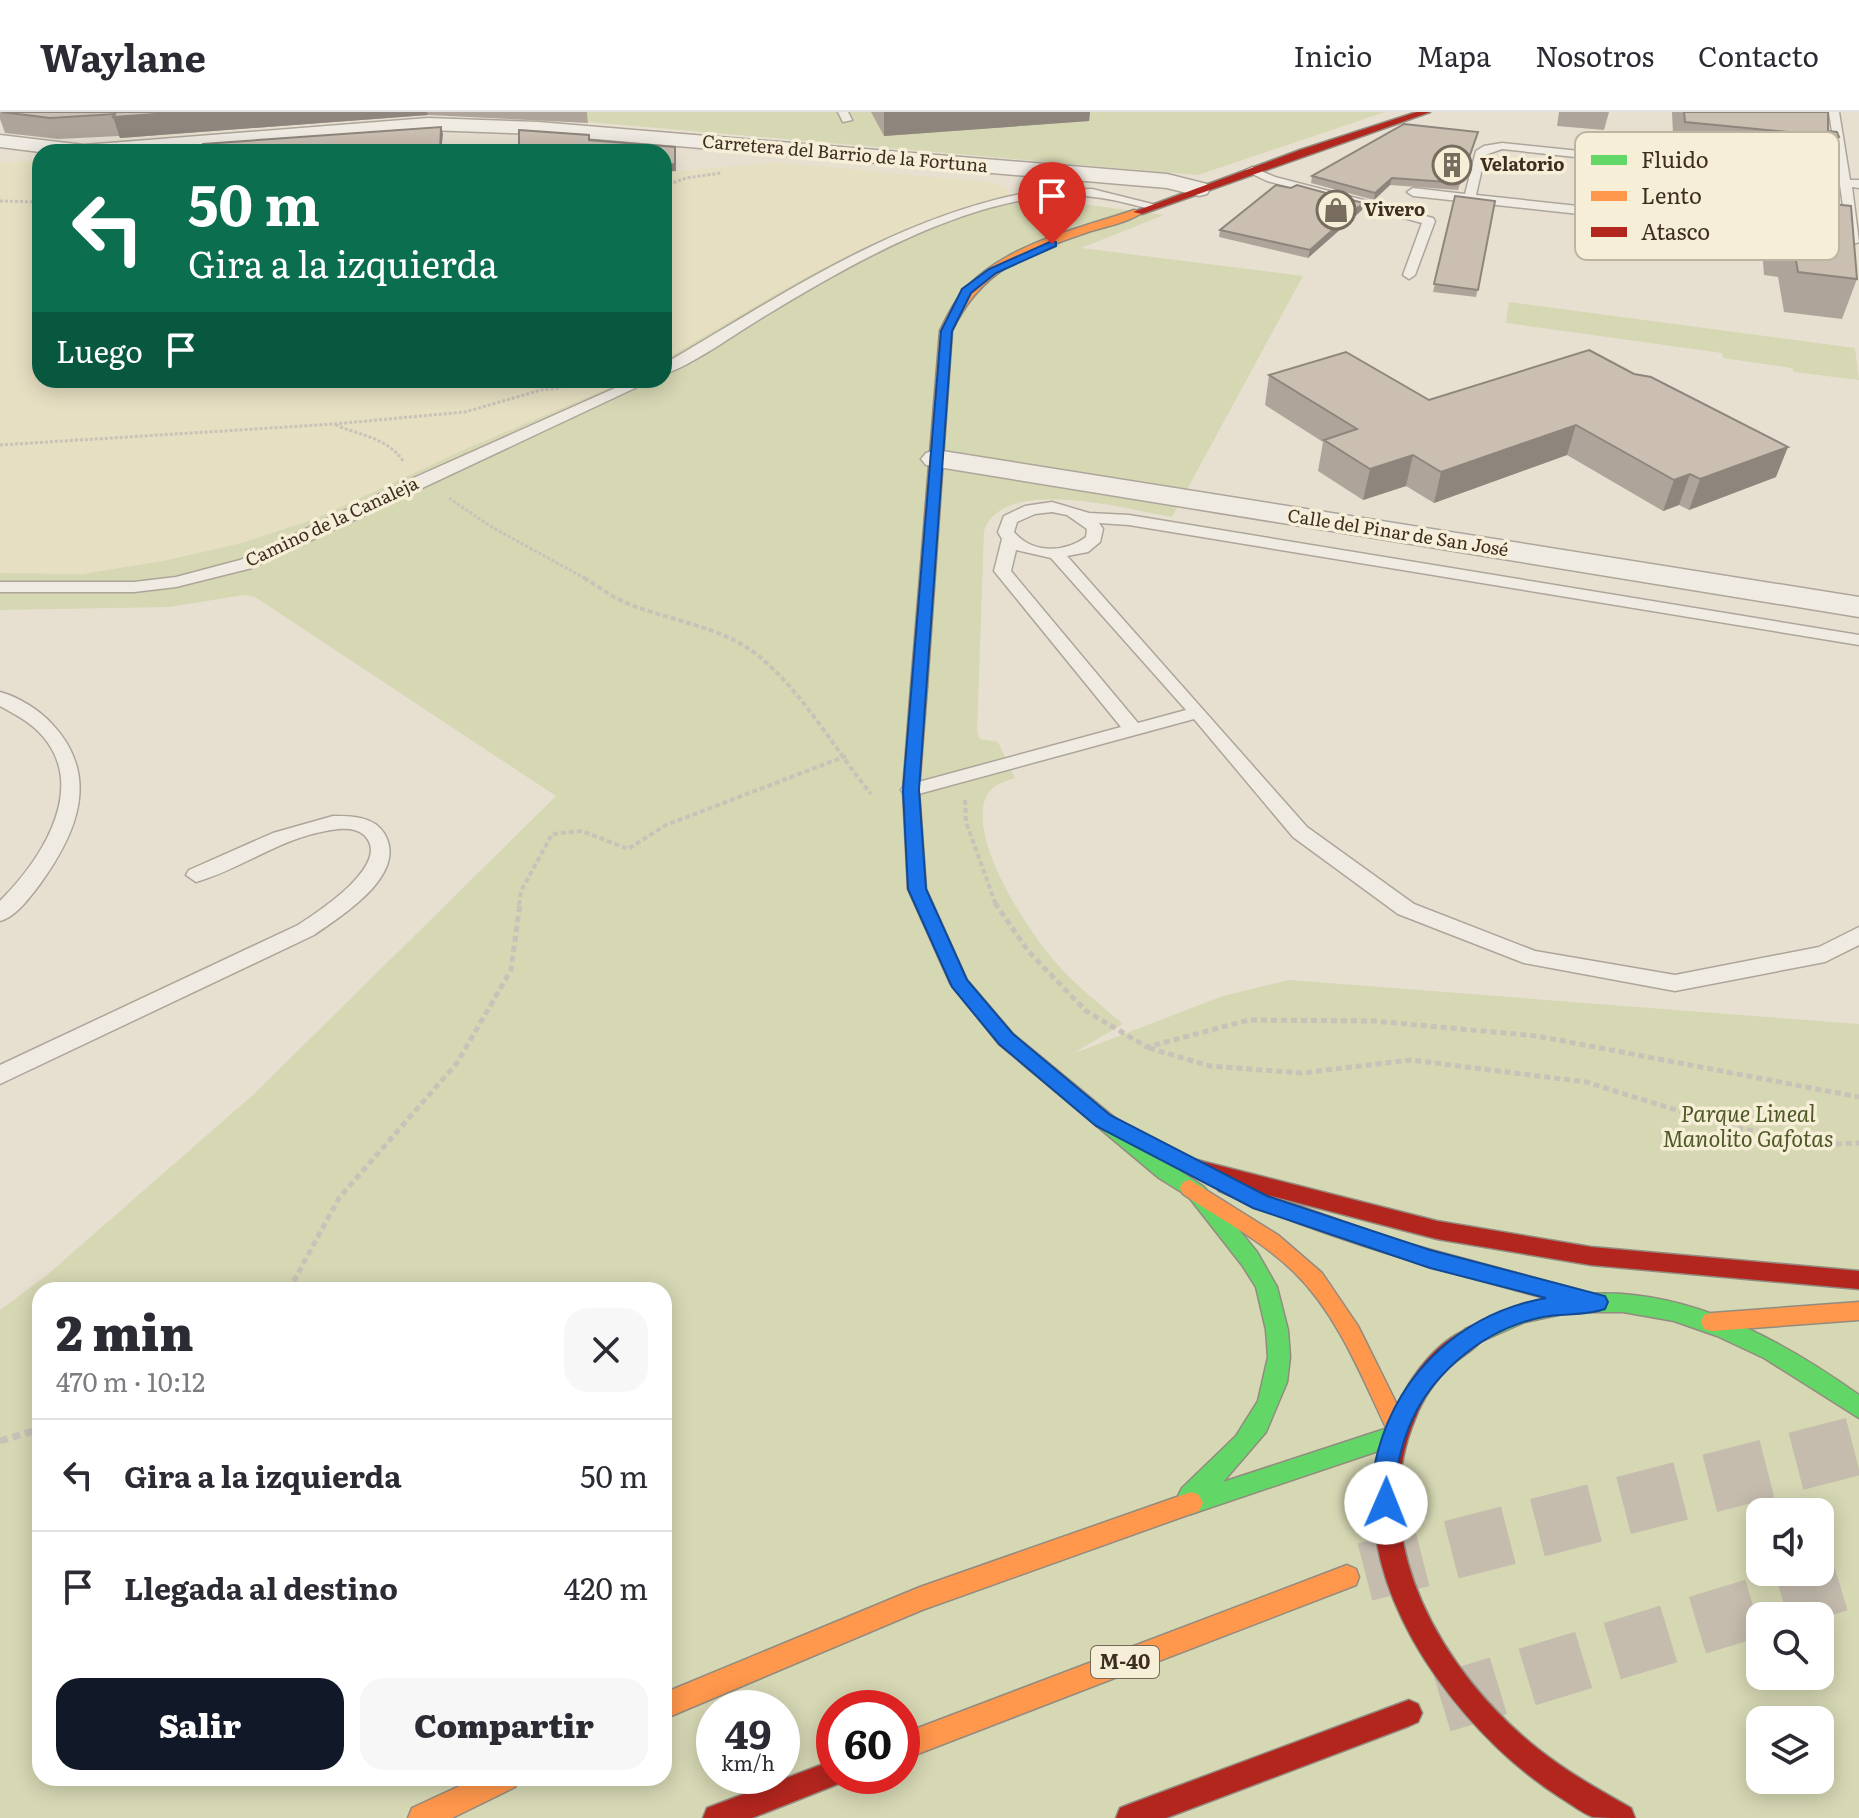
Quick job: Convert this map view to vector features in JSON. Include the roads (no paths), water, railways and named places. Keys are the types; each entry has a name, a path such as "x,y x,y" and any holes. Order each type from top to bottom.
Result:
{"main road":[{"path":"1396,1432 1344,1319 1312,1277 1274,1244 1197,1193 1103,1120 1006,1039 959,983 917,889 911,790 946,331 966,291 993,271 1027,253 1252,170 1426,112"},
{"path":"1103,1120 1260,1202 1338,1230 1430,1259 1597,1302 1654,1308 1712,1322 1780,1352 1812,1371 1859,1408"},
{"path":"1189,1166 1437,1230 1591,1256 1859,1280"},
{"path":"1177,1507 1227,1464 1263,1422 1282,1362 1280,1338 1264,1283 1197,1193"},
{"path":"1597,1302 1526,1312 1494,1324 1466,1340 1441,1360 1420,1385 1396,1432 1386,1466 1389,1534 1406,1595 1437,1657 1458,1687 1510,1744 1574,1792 1621,1818"},
{"path":"1712,1322 1859,1311"},
{"path":"672,1703 920,1599 1396,1432"},
{"name":"M-40","path":"920,1740 1347,1577"},
{"path":"1130,1818 1409,1713"},
{"path":"717,1818 816,1780"},
{"path":"422,1818 489,1786"}],"street":[{"path":"262,137 271,112"},
{"name":"Carretera del Barrio de la Fortuna","path":"173,144 428,124 538,120 1167,181 1199,189"},
{"name":"Carretera del Barrio de la Fortuna","path":"0,141 32,145"},
{"name":"Calle del Pinar de San José","path":"936,459 1859,607"}],"lane":[{"path":"1834,112 1837,132"},
{"path":"1470,197 1480,153 1488,148 1502,146 1575,154"},
{"path":"1839,147 1851,239"},
{"path":"1252,170 1271,179 1429,221 1409,275"},
{"path":"1839,181 1859,184"},
{"path":"1391,211 1415,187 1470,197 1575,209"},
{"path":"672,365 842,265 904,235 968,211 1029,195 1077,191 1114,193 1154,206"},
{"name":"Camino de la Canaleja","path":"0,587 134,587 215,574 271,553 415,483 627,388"},
{"path":"1089,518 1097,534 1093,541 1071,552 1033,552 1010,540 1006,532 1010,519 1031,508 1062,508 1089,518 1129,520 1859,640"},
{"path":"1010,540 1002,571 1133,729"},
{"path":"1056,554 1198,712 1300,832 1406,909 1532,958 1675,983 1825,954 1859,935"},
{"path":"0,698 33,716 51,733 65,752 72,772 72,794 65,824 53,852 33,880 0,914"},
{"path":"911,790 1198,712"},
{"path":"0,1075 306,930 345,901 369,878 381,860 383,848 369,828 354,823 337,823 290,834 196,875"}],"tunnel":[{"path":"1365,1572 1859,1445"},
{"path":"1442,1703 1859,1576"}],"place":[{"name":"Velatorio","path":"1452,165"},
{"name":"Vivero","path":"1336,210"}],"park label":[{"name":"Parque Lineal Manolito Gafotas","path":"1748,1126"}]}
